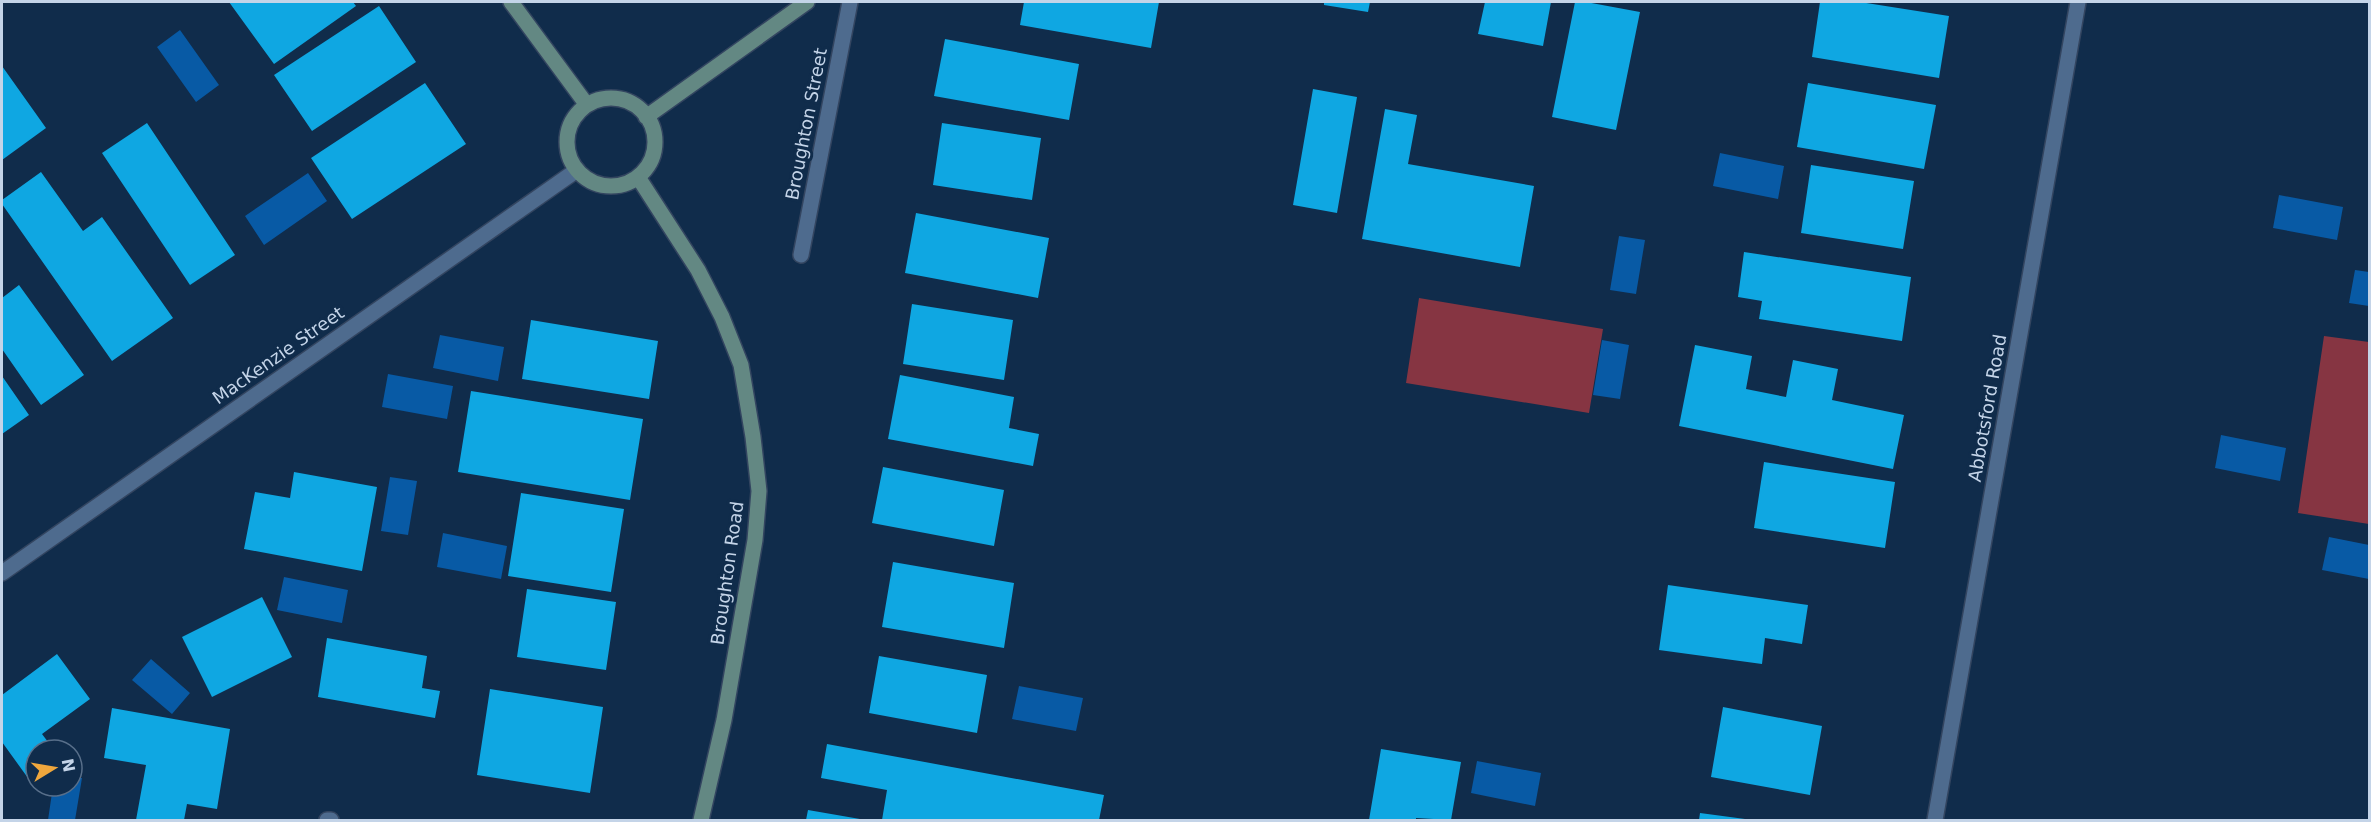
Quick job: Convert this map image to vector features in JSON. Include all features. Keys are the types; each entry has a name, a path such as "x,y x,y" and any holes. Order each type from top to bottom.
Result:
{"main road":[{"path":"511,2 587,105"},
{"path":"646,117 807,2"},
{"path":"612,98 626,101 637,107 646,117 653,128 655,142 653,155 647,167 638,177 626,184 612,186 587,179 577,170 571,160 568,135 571,123 587,105 612,98"},
{"name":"Broughton Road","path":"638,177 698,270 722,317 741,365 759,491 755,540 728,698 701,820"}],"street":[{"name":"Broughton Street","path":"801,255 850,2"},
{"name":"Abbotsford Road","path":"1935,820 2078,2"},
{"name":"MacKenzie Street","path":"2,573 577,170"}],"shaded area":[{"path":"1419,298 1603,329 1589,413 1406,383"},
{"path":"2324,336 2369,342 2369,524 2298,513"}],"water":[{"path":"180,30 219,85 196,102 157,47"},
{"path":"1720,153 1784,166 1778,199 1713,186"},
{"path":"308,173 327,201 264,245 245,216"},
{"path":"2279,195 2343,207 2337,240 2273,228"},
{"path":"1619,236 1645,240 1636,294 1610,290"},
{"path":"2355,270 2369,272 2369,306 2349,303"},
{"path":"440,335 504,347 498,381 433,368"},
{"path":"1602,340 1629,345 1620,399 1593,395"},
{"path":"388,374 453,386 447,419 382,407"},
{"path":"2221,435 2286,448 2280,481 2215,468"},
{"path":"390,477 417,481 408,535 381,531"},
{"path":"443,533 507,546 501,579 437,567"},
{"path":"2329,537 2369,545 2369,579 2322,570"},
{"path":"284,577 348,590 342,623 277,610"},
{"path":"151,659 190,693 172,714 132,680"},
{"path":"1019,686 1083,698 1076,731 1012,719"},
{"path":"1477,761 1541,773 1535,806 1471,793"},
{"path":"51,798 79,798 75,820 48,820"}],"building":[{"path":"229,2 353,2 356,6 274,64"},
{"path":"1024,2 1159,2 1151,48 1020,25"},
{"path":"1324,2 1370,2 1368,12 1324,5"},
{"path":"1485,2 1551,2 1543,46 1478,34"},
{"path":"1575,2 1640,12 1616,130 1552,117"},
{"path":"1820,2 1860,2 1949,16 1939,78 1812,57"},
{"path":"379,6 416,62 312,131 274,75"},
{"path":"945,39 1079,64 1069,120 934,96"},
{"path":"2,66 46,128 2,160"},
{"path":"425,83 466,144 352,219 311,158"},
{"path":"1808,83 1936,105 1924,169 1797,147"},
{"path":"1313,89 1357,97 1337,213 1293,205"},
{"path":"1385,109 1417,115 1408,164 1534,186 1520,267 1362,239"},
{"path":"147,123 235,255 190,285 102,153"},
{"path":"942,123 1041,138 1032,200 933,185"},
{"path":"1811,165 1914,181 1903,249 1801,233"},
{"path":"41,172 83,231 102,217 173,318 112,361 2,204 2,200"},
{"path":"916,213 1049,238 1038,298 905,273"},
{"path":"1744,252 1911,277 1902,341 1759,319 1762,301 1738,297"},
{"path":"19,285 84,375 41,405 2,349 2,298"},
{"path":"912,304 1013,320 1004,380 903,364"},
{"path":"531,320 658,341 649,399 522,379"},
{"path":"1695,345 1752,356 1746,389 1786,397 1793,360 1838,369 1832,400 1904,415 1893,469 1679,426"},
{"path":"900,375 1014,397 1009,428 1039,434 1033,466 888,439"},
{"path":"2,376 29,415 2,434"},
{"path":"471,391 643,419 630,500 458,472"},
{"path":"1764,462 1895,482 1885,548 1754,528"},
{"path":"883,467 1004,490 994,546 872,523"},
{"path":"294,472 377,487 362,571 244,549 255,492 290,498"},
{"path":"521,493 624,509 611,592 508,576"},
{"path":"893,562 1014,583 1004,648 882,627"},
{"path":"1668,585 1808,605 1802,644 1765,638 1762,664 1659,650"},
{"path":"527,589 616,602 606,670 517,657"},
{"path":"262,597 292,657 212,697 182,637"},
{"path":"327,638 427,656 422,688 440,691 435,718 318,697"},
{"path":"57,654 90,699 42,734 45,738 24,738 24,773 2,742 2,695"},
{"path":"879,656 987,675 977,733 869,713"},
{"path":"490,689 603,707 590,793 477,775"},
{"path":"1723,707 1822,726 1810,795 1711,777"},
{"path":"112,708 230,729 217,809 187,804 184,820 136,820 146,765 104,758"},
{"path":"827,744 1104,795 1099,820 882,820 887,790 821,778"},
{"path":"1381,749 1461,762 1451,820 1416,818 1416,820 1369,820"},
{"path":"808,810 860,819 860,820 806,820"},
{"path":"1700,813 1745,819 1745,820 1699,820"}]}
